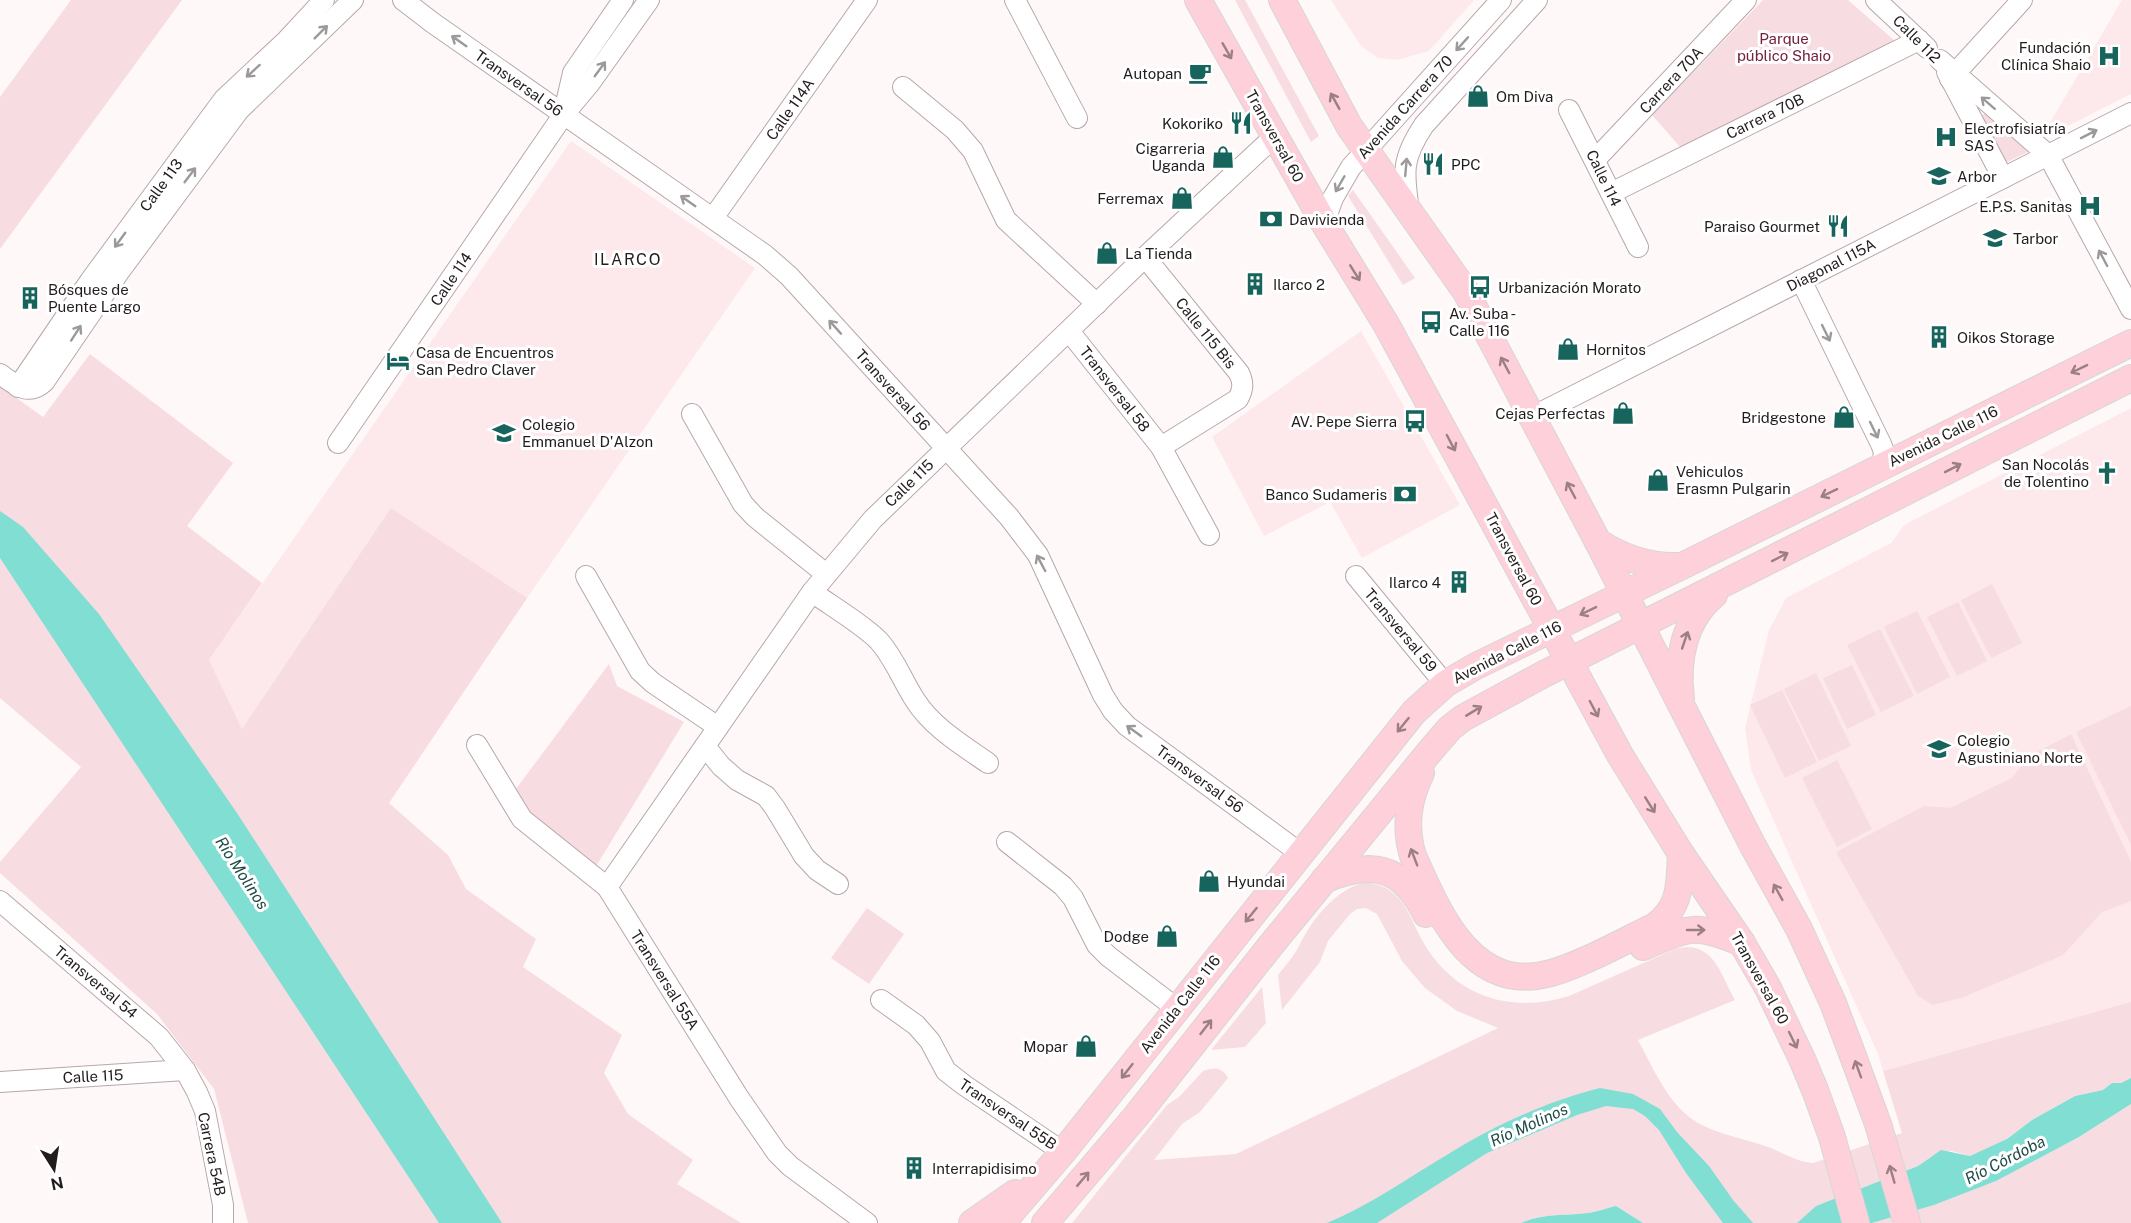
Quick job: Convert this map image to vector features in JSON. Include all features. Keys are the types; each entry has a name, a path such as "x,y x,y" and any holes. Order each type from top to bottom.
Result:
{"main road":[{"name":"Transversal 60","path":"1198,0 1324,223 1386,324 1620,755 1681,854 1742,943 1768,988 1802,1059 1832,1137 1856,1223"},
{"path":"1282,0 1365,151 1466,292 1816,965 1878,1124 1907,1223"},
{"name":"Avenida Calle 116","path":"1002,1223 1062,1152 1414,711 1445,684 1476,666 2131,343"},
{"path":"1045,1223 1137,1114 1324,880 1450,728 1463,718 1569,662 2129,378"},
{"path":"1598,542 1613,552 1634,561 1666,567 1682,566"},
{"path":"1687,718 1681,699 1679,680 1684,642 1694,619 1708,599 1727,583"},
{"path":"1431,750 1410,798 1407,818 1410,845 1418,867 1454,936 1472,956 1500,973 1528,976 1552,972 1655,926 1664,919 1676,901 1681,854"},
{"path":"1324,880 1360,868 1394,875 1413,891 1440,942 1452,956 1465,968 1485,979 1512,988 1542,988 1556,985 1682,931 1705,930 1742,943"},
{"path":"972,1223 1010,1196 1062,1152"}],"street":[{"name":"Calle 113","path":"324,0 231,104 90,281 18,387 38,388 44,382 231,104 353,0"},
{"name":"Transversal 56","path":"403,0 765,255 789,276 1009,517 1038,555 1102,694 1113,711 1127,726 1300,853"},
{"name":"Calle 114","path":"564,114 573,73 623,0"},
{"name":"Calle 114","path":"338,443 564,114 590,83 649,0"},
{"name":"Calle 114A","path":"713,218 867,0"},
{"path":"1015,0 1077,118"},
{"name":"Avenida Carrera 70","path":"1324,223 1340,183 1351,167 1501,0"},
{"name":"Avenida Carrera 70","path":"1410,213 1405,164 1412,142 1424,125 1537,0"},
{"name":"Carrera 70A","path":"1595,160 1746,0"},
{"name":"Calle 112","path":"1876,0 1948,71 2003,178"},
{"path":"2022,0 1948,71 2048,155 2131,309"},
{"name":"Carrera 70B","path":"1611,193 1919,40"},
{"path":"903,87 955,130 973,151 1006,220 1097,304"},
{"name":"Calle 114","path":"1569,110 1638,247"},
{"name":"Diagonal 115A","path":"1532,417 2131,113"},
{"name":"Calle 115","path":"607,887 812,592 873,519 1070,331 1144,256 1276,135"},
{"name":"Calle 115 Bis","path":"1144,256 1239,373 1243,387 1238,399 1161,447"},
{"path":"1801,280 1881,444 1884,457 1882,467"},
{"name":"Transversal 58","path":"1070,331 1161,447 1209,535"},
{"path":"0,374 18,387"},
{"path":"692,414 743,504 755,517 826,574"},
{"path":"586,576 640,671 653,683 718,727"},
{"name":"Transversal 59","path":"1356,576 1445,684"},
{"path":"812,592 877,639 891,656 915,701 930,718 949,736 988,763"},
{"name":"Transversal 55A","path":"477,745 522,819 607,887 739,1098 777,1153 790,1166 861,1220"},
{"path":"705,746 720,766 737,780 766,796 804,856 817,870 838,884"},
{"path":"1007,843 1063,886 1073,898 1097,945 1108,956 1176,1008"},
{"name":"Transversal 54","path":"2,904 159,1037 185,1070"},
{"name":"Transversal 55B","path":"881,1000 916,1025 930,1041 946,1071 1062,1152"},
{"name":"Calle 115","path":"0,1082 185,1070"},
{"name":"Carrera 54B","path":"185,1070 205,1112 223,1214 231,1223"}],"shaded area":[{"path":"1331,0 1474,0 1429,51 1397,60 1378,58 1361,46"},
{"name":"Fundación Clínica Shaio","path":"2122,0 2131,0 2131,94 2062,129 2051,121"},
{"name":"Colegio Emmanuel D'Alzon","path":"571,141 755,268 387,801 242,730 209,660"},
{"path":"1361,331 1460,505 1362,558 1330,502 1264,536 1212,437"},
{"name":"Colegio Agustiniano Norte","path":"2131,408 2131,1002 1883,1071 1878,1054 1751,770 1745,728 1769,630 1786,598 1891,543 1904,525"}],"green space":[{"path":"71,0 182,0 0,249 0,97"},
{"path":"1235,0 1245,0 1319,136 1311,142"},
{"name":"Parque público Shaio","path":"1763,0 1848,0 1895,41 1681,148 1652,115"},
{"path":"1989,110 2036,148 2005,163 1981,116"},
{"path":"1353,190 1415,278 1403,285 1348,196"},
{"path":"90,354 233,463 187,526 262,583 209,660 242,729 391,508 527,598 389,803 448,855 466,889 536,939 523,967 622,1035 604,1073 628,1114 693,1160 677,1184 741,1223 248,1223 214,1089 157,1014 0,873 0,862 81,767 0,698 0,386 43,417"},
{"path":"1992,584 2022,643 1991,658 1961,600"},
{"path":"1958,602 1987,661 1957,676 1927,617"},
{"path":"1917,611 1950,677 1917,694 1884,627"},
{"path":"1880,629 1914,696 1881,712 1847,645"},
{"path":"609,664 617,686 684,722 595,868 534,818 516,789"},
{"path":"1852,665 1876,715 1847,729 1823,678"},
{"path":"1816,673 1851,746 1819,761 1784,689"},
{"path":"1782,690 1817,762 1785,778 1750,705"},
{"path":"2131,706 2131,845 2076,732"},
{"path":"2071,734 2131,862 2131,901 2102,912 2063,955 1964,997 1933,1005 1918,996 1836,852 1924,806 1950,808 2012,778 2028,757"},
{"path":"1837,760 1872,829 1837,847 1802,778"},
{"path":"1366,882 1380,885 1399,898 1421,939 1441,967 1473,991 1490,998 1528,1003 1549,1001 1569,996 1675,949 1688,947 1707,954 1719,969 1735,1000 1638,1040 1665,1089 1692,1119 1711,1129 1765,1146 1801,1161 1813,1163 1902,1133 1883,1071 2131,1002 2131,1078 2121,1083 2112,1083 2103,1090 2075,1096 2032,1120 1991,1148 1970,1156 1951,1151 1932,1156 1918,1166 1816,1206 1797,1223 1643,1223 1616,1206 1579,1214 1554,1215 1521,1223 1072,1223 1167,1105 1179,1097 1203,1071 1217,1069 1228,1078 1200,1112 1182,1124 1154,1160 1236,1154 1498,1028 1457,1011 1425,988 1402,961 1377,914 1366,908 1357,909 1350,914 1328,941 1320,962 1282,1010 1278,975 1312,924 1327,906 1345,891"},
{"path":"867,908 904,934 869,984 831,958"},
{"path":"1262,987 1266,1023 1245,1047 1211,1050"},
{"path":"2131,1104 2131,1223 1872,1223 1934,1205 1996,1181 2079,1137"}],"water":[{"name":"Río Molinos","path":"0,511 23,527 99,614 237,813 502,1223 439,1223 0,558"},
{"name":"Río Córdoba","path":"2131,1078 2131,1104 2079,1137 1996,1181 1934,1205 1872,1223 1797,1223 1816,1206 1918,1166 1941,1150 1970,1156 2007,1139 2032,1120 2075,1096 2103,1090 2112,1083 2121,1083"},
{"name":"Río Molinos","path":"1600,1088 1633,1094 1660,1109 1677,1132 1709,1166 1753,1223 1723,1223 1686,1173 1659,1130 1645,1116 1633,1109 1606,1106 1577,1115 1487,1153 1377,1223 1327,1223 1374,1199 1467,1143 1504,1124 1542,1107"},
{"path":"1616,1206 1643,1223 1521,1223 1554,1215 1579,1214"}],"place":[{"name":"Fundación Clínica Shaio","path":"2109,56"},
{"name":"Autopan","path":"1200,73"},
{"name":"Om Diva","path":"1478,96"},
{"name":"Kokoriko","path":"1241,123"},
{"name":"Electrofisiatría SAS","path":"1946,137"},
{"name":"Cigarreria Uganda","path":"1223,157"},
{"name":"PPC","path":"1433,164"},
{"name":"Arbor","path":"1939,176"},
{"name":"Ferremax","path":"1182,198"},
{"name":"E.P.S. Sanitas","path":"2090,206"},
{"name":"Davivienda","path":"1271,219"},
{"name":"Paraiso Gourmet","path":"1838,226"},
{"name":"Tarbor","path":"1995,238"},
{"name":"La Tienda","path":"1107,253"},
{"name":"Ilarco 2","path":"1255,284"},
{"name":"Urbanización Morato","path":"1480,287"},
{"name":"Bósques de Puente Largo","path":"30,298"},
{"name":"Av. Suba - Calle 116","path":"1431,322"},
{"name":"Oikos Storage","path":"1939,337"},
{"name":"Hornitos","path":"1568,349"},
{"name":"Casa de Encuentros San Pedro Claver","path":"398,361"},
{"name":"Cejas Perfectas","path":"1623,413"},
{"name":"Bridgestone","path":"1844,417"},
{"name":"AV. Pepe Sierra","path":"1415,421"},
{"name":"Colegio Emmanuel D'Alzon","path":"504,433"},
{"name":"San Nocolás de Tolentino","path":"2107,473"},
{"name":"Vehiculos Erasmn Pulgarin","path":"1658,480"},
{"name":"Banco Sudameris","path":"1405,494"},
{"name":"Ilarco 4","path":"1459,582"},
{"name":"Colegio Agustiniano Norte","path":"1939,749"},
{"name":"Hyundai","path":"1209,881"},
{"name":"Dodge","path":"1167,936"},
{"name":"Mopar","path":"1086,1046"},
{"name":"Interrapidisimo","path":"914,1168"}],"district":[{"name":"ILARCO","path":"628,259"}]}
